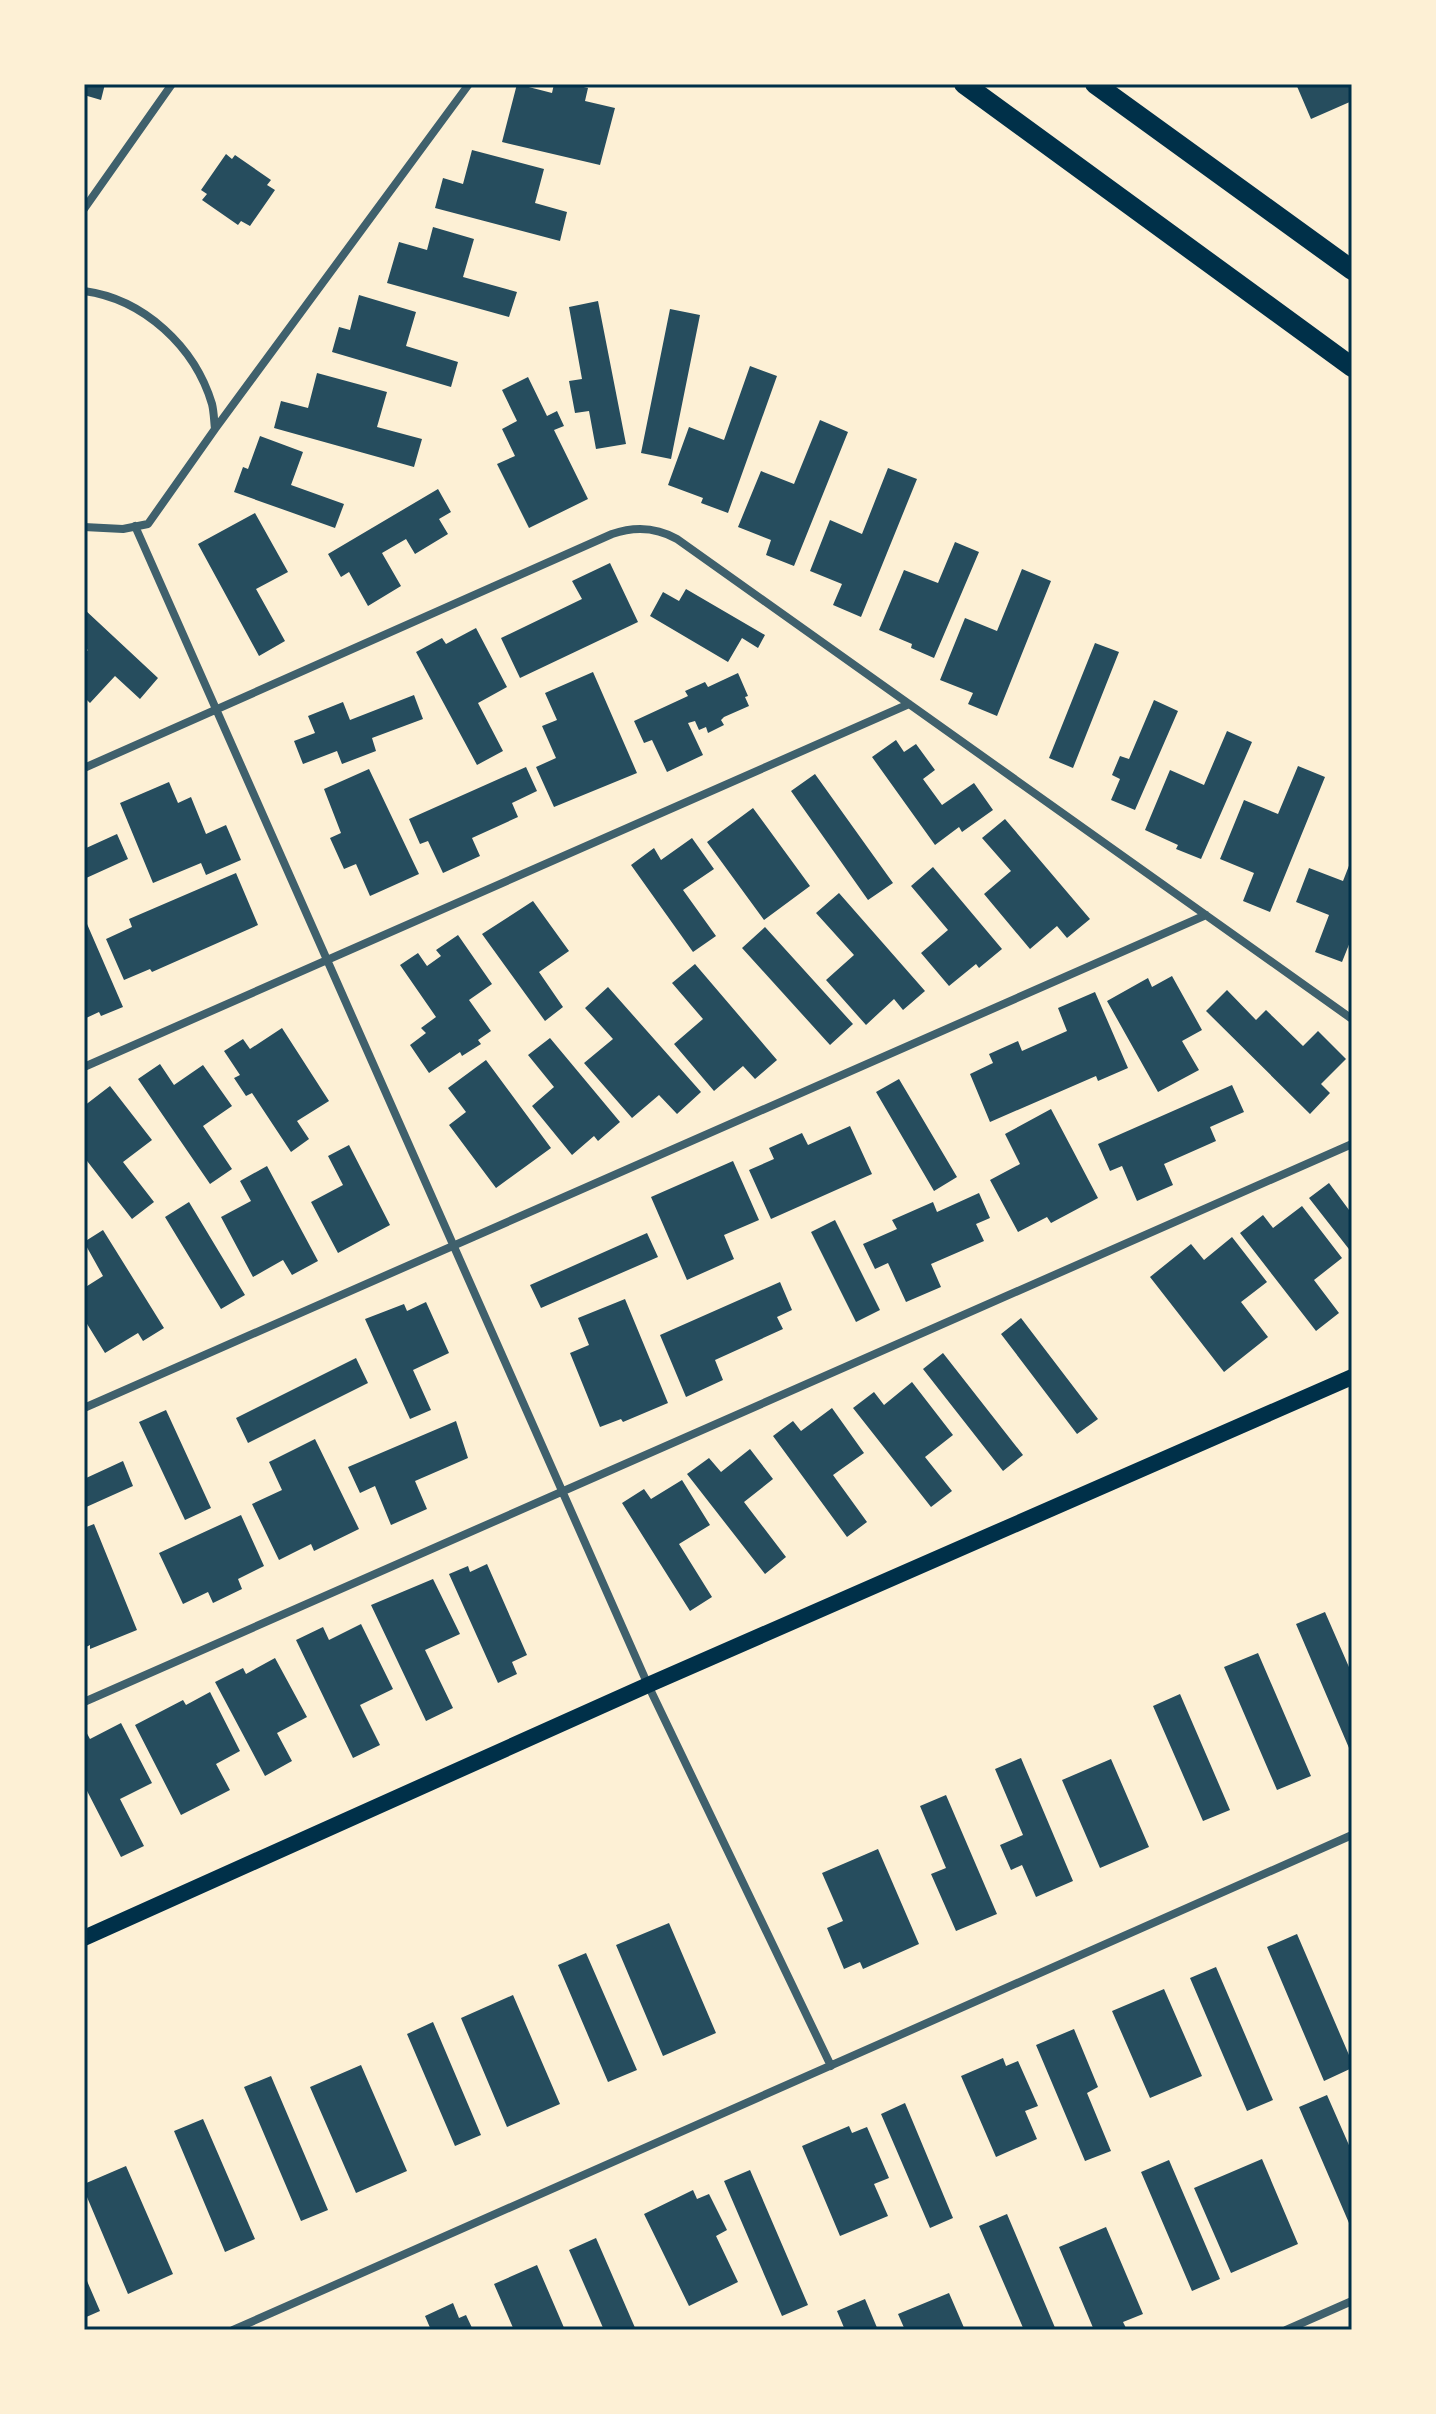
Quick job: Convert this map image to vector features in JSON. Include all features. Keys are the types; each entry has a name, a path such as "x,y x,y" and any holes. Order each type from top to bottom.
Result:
{"main road":[{"path":"964,84 1352,367"},
{"path":"1095,84 1352,270"},
{"path":"84,1938 648,1685 1352,1377"}],"street":[{"path":"84,209 172,84"},
{"path":"84,527 106,529 148,524 469,84"},
{"path":"84,291 127,303 163,327 196,366 213,408 215,429"},
{"path":"135,526 648,1685 831,2066"},
{"path":"84,768 612,534 640,528 661,531 677,539 1352,1019"},
{"path":"84,1067 909,704"},
{"path":"84,1408 1206,915"},
{"path":"84,1702 1352,1144"},
{"path":"233,2330 1352,1835"},
{"path":"1286,2330 1352,2301"}],"building":[{"path":"84,84 105,84 101,100 84,95"},
{"path":"517,84 552,93 554,84 588,88 585,101 615,108 600,165 502,142"},
{"path":"1296,84 1352,84 1352,101 1311,119"},
{"path":"472,150 544,169 535,203 567,212 560,241 435,208 443,178 463,184"},
{"path":"226,154 232,159 235,155 271,180 267,185 275,190 250,226 241,221 238,225 202,200 207,194 201,190"},
{"path":"433,227 474,239 463,277 517,292 509,317 387,283 399,242 427,250"},
{"path":"359,295 416,312 406,346 458,362 451,387 332,352 339,327 350,330"},
{"path":"598,301 626,444 596,449 589,411 575,413 569,381 582,379 569,307"},
{"path":"670,309 700,315 671,459 641,453"},
{"path":"750,366 777,376 728,513 701,503 703,498 668,485 689,427 724,440"},
{"path":"317,373 387,392 377,427 422,439 414,467 274,428 281,401 308,408"},
{"path":"528,377 547,416 557,411 564,426 554,430 588,499 529,528 497,464 515,456 502,429 517,421 502,390"},
{"path":"820,420 848,432 794,566 766,555 771,540 738,527 761,471 794,484"},
{"path":"260,436 303,452 291,485 344,504 335,528 234,492 243,467 248,469"},
{"path":"888,468 917,479 861,617 833,605 842,584 810,571 830,520 862,534"},
{"path":"438,489 451,512 439,519 448,534 415,554 406,539 382,553 401,586 368,606 349,572 341,577 328,554"},
{"path":"255,513 288,572 256,589 285,641 259,656 198,544"},
{"path":"955,542 979,552 934,658 911,648 912,644 879,630 904,570 938,583"},
{"path":"610,563 638,622 520,678 501,638 582,599 572,581"},
{"path":"1022,569 1051,581 997,716 968,704 973,693 940,680 965,618 997,631"},
{"path":"686,589 765,635 758,648 742,638 728,662 650,616 663,592 679,601"},
{"path":"84,609 158,678 140,699 115,676 90,703 84,697 84,654 88,650 84,647"},
{"path":"476,628 507,687 478,703 503,751 477,765 416,652 442,638 446,644"},
{"path":"1095,643 1119,652 1073,768 1049,758"},
{"path":"593,672 637,773 554,807 536,767 556,758 542,726 557,720 545,693"},
{"path":"738,673 749,706 724,717 721,720 724,725 708,733 706,727 699,730 695,721 688,723 703,755 667,772 652,740 644,743 634,721 688,696 685,691 705,682 708,687"},
{"path":"414,695 423,719 372,738 376,751 342,764 337,751 303,764 294,741 315,733 308,716 343,702 350,720"},
{"path":"1154,700 1178,711 1135,810 1111,800 1120,779 1112,775 1120,756 1129,759"},
{"path":"1227,731 1252,742 1201,859 1176,849 1178,845 1145,830 1170,770 1204,785"},
{"path":"896,740 904,752 916,744 935,770 923,779 942,805 974,783 993,810 962,832 959,827 935,845 872,757"},
{"path":"1298,766 1325,777 1270,912 1243,901 1254,873 1220,859 1244,800 1278,814"},
{"path":"526,767 537,791 512,803 518,817 472,838 480,856 443,873 428,841 420,844 409,819"},
{"path":"369,769 419,874 370,896 356,864 344,869 330,838 341,833 324,789"},
{"path":"815,774 893,883 868,900 791,791"},
{"path":"169,782 178,803 191,797 206,834 226,825 241,860 206,875 201,863 153,883 120,803"},
{"path":"753,808 810,886 764,920 707,842"},
{"path":"1005,819 1090,919 1067,938 1057,926 1030,949 984,894 1011,871 982,838"},
{"path":"117,834 128,859 84,879 84,849"},
{"path":"692,838 714,869 683,890 716,936 693,952 631,865 654,848 661,860"},
{"path":"1352,858 1352,937 1342,962 1315,952 1329,915 1296,902 1309,868 1343,881"},
{"path":"933,867 1002,949 979,968 976,964 949,986 921,953 948,930 911,886"},
{"path":"236,873 258,925 152,972 150,969 124,980 106,939 132,927 129,919"},
{"path":"839,893 925,991 903,1010 894,999 866,1025 826,980 854,955 816,913"},
{"path":"533,901 569,951 539,972 563,1007 545,1021 482,934"},
{"path":"84,917 123,1007 84,1019"},
{"path":"765,927 853,1024 830,1045 742,948"},
{"path":"458,935 492,984 469,1000 491,1031 478,1040 481,1044 462,1056 460,1052 429,1073 410,1045 426,1033 421,1028 436,1017 400,965 418,953 427,966 441,956 436,950"},
{"path":"695,964 777,1060 755,1079 743,1066 714,1091 674,1044 703,1019 672,983"},
{"path":"1172,976 1202,1030 1182,1041 1199,1070 1158,1092 1107,1001 1148,978 1152,987"},
{"path":"608,987 701,1092 677,1114 659,1095 632,1118 584,1063 613,1039 585,1008"},
{"path":"1227,990 1256,1020 1266,1010 1303,1046 1318,1031 1346,1059 1321,1084 1330,1093 1310,1114 1206,1011"},
{"path":"1095,992 1128,1068 1098,1081 1096,1076 990,1122 970,1074 993,1063 989,1054 1018,1041 1022,1051 1067,1031 1058,1008"},
{"path":"282,1028 329,1101 297,1121 309,1139 291,1152 252,1093 246,1096 234,1078 240,1075 224,1051 243,1039 250,1049"},
{"path":"550,1038 620,1122 598,1141 594,1136 572,1155 532,1106 554,1087 528,1055"},
{"path":"486,1060 551,1148 496,1188 449,1125 466,1112 448,1088"},
{"path":"160,1064 174,1085 203,1065 232,1106 203,1126 232,1169 210,1184 138,1079"},
{"path":"899,1079 957,1177 934,1191 876,1092"},
{"path":"1232,1085 1244,1112 1210,1127 1216,1141 1164,1164 1173,1185 1137,1201 1122,1166 1110,1171 1098,1144"},
{"path":"110,1086 152,1140 123,1162 154,1202 132,1219 84,1157 84,1106"},
{"path":"1051,1109 1098,1198 1051,1223 1047,1217 1018,1232 990,1180 1020,1164 1005,1134"},
{"path":"850,1126 872,1174 771,1219 749,1170 774,1159 769,1148 802,1133 808,1145"},
{"path":"349,1145 390,1225 338,1253 311,1202 343,1185 328,1156"},
{"path":"733,1161 759,1220 724,1235 734,1259 687,1280 651,1197"},
{"path":"267,1166 318,1261 292,1275 283,1260 253,1277 221,1217 251,1201 240,1181"},
{"path":"1329,1183 1352,1214 1352,1253 1309,1198"},
{"path":"979,1193 990,1218 976,1224 984,1241 931,1264 941,1287 906,1302 888,1263 875,1269 863,1244 897,1229 892,1220 933,1202 937,1212"},
{"path":"189,1202 245,1295 221,1309 165,1217"},
{"path":"1302,1206 1342,1258 1314,1280 1339,1313 1316,1331 1240,1233 1263,1215 1273,1228"},
{"path":"835,1220 880,1310 856,1322 811,1232"},
{"path":"103,1230 164,1328 143,1341 138,1333 105,1353 84,1319 84,1288 103,1276 84,1242"},
{"path":"647,1233 658,1257 541,1308 530,1285"},
{"path":"1232,1237 1267,1282 1241,1302 1268,1337 1224,1372 1150,1277 1191,1244 1204,1260"},
{"path":"780,1282 792,1310 777,1317 783,1329 715,1360 723,1380 686,1397 660,1335"},
{"path":"625,1299 668,1403 623,1422 621,1419 600,1427 570,1353 589,1345 578,1318"},
{"path":"426,1302 449,1353 413,1370 431,1410 410,1419 365,1319 404,1304 407,1311"},
{"path":"1021,1318 1098,1419 1077,1434 1001,1334"},
{"path":"943,1353 1023,1455 1003,1471 923,1369"},
{"path":"356,1358 368,1383 248,1443 236,1418"},
{"path":"912,1382 953,1435 925,1457 952,1491 931,1507 853,1408 874,1392 884,1405"},
{"path":"832,1408 864,1453 833,1475 867,1522 847,1537 773,1436 793,1421 801,1431"},
{"path":"166,1410 211,1508 185,1520 139,1422"},
{"path":"456,1421 468,1458 415,1481 427,1509 391,1525 375,1486 360,1493 348,1467"},
{"path":"315,1439 359,1529 314,1551 311,1544 279,1560 252,1504 282,1490 269,1462"},
{"path":"750,1449 773,1479 744,1502 786,1557 765,1574 687,1474 709,1458 721,1472"},
{"path":"123,1461 133,1486 84,1508 84,1479"},
{"path":"682,1480 710,1525 679,1544 712,1597 690,1611 622,1503 644,1489 651,1499"},
{"path":"241,1515 264,1566 238,1579 242,1589 213,1603 208,1592 183,1604 159,1553"},
{"path":"94,1524 137,1630 90,1649 90,1645 84,1648 84,1528"},
{"path":"487,1564 527,1655 512,1662 517,1674 498,1683 449,1574 468,1566 470,1572"},
{"path":"433,1579 460,1634 425,1650 453,1708 426,1721 371,1605"},
{"path":"1325,1612 1352,1674 1352,1755 1296,1624"},
{"path":"361,1624 393,1689 360,1705 380,1745 353,1758 296,1640 323,1627 329,1640"},
{"path":"1258,1653 1311,1776 1277,1790 1224,1667"},
{"path":"275,1658 307,1717 277,1733 292,1761 265,1776 215,1682 243,1668 246,1674"},
{"path":"210,1692 240,1751 216,1764 230,1790 181,1815 135,1725 183,1700 186,1705"},
{"path":"1180,1694 1230,1810 1203,1821 1153,1706"},
{"path":"121,1723 152,1783 120,1799 144,1846 121,1857 84,1785 84,1728 90,1739"},
{"path":"1021,1758 1073,1881 1036,1897 1022,1865 1011,1870 1000,1845 1023,1835 995,1769"},
{"path":"1111,1759 1149,1847 1100,1868 1062,1780"},
{"path":"946,1795 997,1914 956,1931 931,1874 946,1868 920,1806"},
{"path":"878,1849 919,1944 863,1969 860,1962 844,1969 827,1928 843,1921 822,1873"},
{"path":"669,1923 716,2033 663,2056 616,1945"},
{"path":"1297,1934 1352,2062 1352,2068 1324,2081 1267,1947"},
{"path":"586,1953 637,2070 608,2082 558,1965"},
{"path":"1216,1967 1273,2100 1247,2111 1190,1978"},
{"path":"1164,1989 1202,2076 1150,2098 1112,2011"},
{"path":"513,1995 560,2104 507,2127 461,2018"},
{"path":"433,2022 481,2135 455,2146 407,2034"},
{"path":"1074,2029 1098,2087 1087,2093 1111,2151 1085,2161 1036,2045"},
{"path":"1003,2058 1006,2066 1018,2061 1038,2106 1025,2111 1037,2139 996,2157 961,2076"},
{"path":"361,2065 407,2171 356,2193 310,2087"},
{"path":"271,2076 328,2210 301,2221 244,2087"},
{"path":"1327,2095 1352,2152 1352,2221 1349,2223 1299,2107"},
{"path":"905,2103 953,2218 930,2228 881,2114"},
{"path":"203,2119 255,2239 225,2252 174,2131"},
{"path":"849,2126 852,2133 867,2127 889,2178 874,2184 888,2216 840,2236 802,2146"},
{"path":"1262,2159 1298,2244 1231,2273 1194,2188"},
{"path":"1169,2160 1220,2279 1192,2291 1141,2172"},
{"path":"126,2166 173,2274 128,2294 84,2190 84,2184"},
{"path":"750,2170 808,2305 782,2316 724,2181"},
{"path":"693,2190 697,2199 709,2194 727,2230 716,2236 738,2282 689,2306 644,2214"},
{"path":"1007,2214 1056,2330 1024,2330 979,2226"},
{"path":"1106,2227 1143,2314 1123,2322 1127,2330 1094,2330 1059,2247"},
{"path":"596,2238 636,2330 604,2330 569,2250"},
{"path":"537,2265 565,2330 514,2330 494,2284"},
{"path":"84,2274 100,2311 84,2318"},
{"path":"949,2293 965,2330 905,2330 898,2314"},
{"path":"865,2299 878,2330 845,2330 837,2311"},
{"path":"453,2303 459,2318 466,2315 473,2330 431,2330 425,2316"}]}
